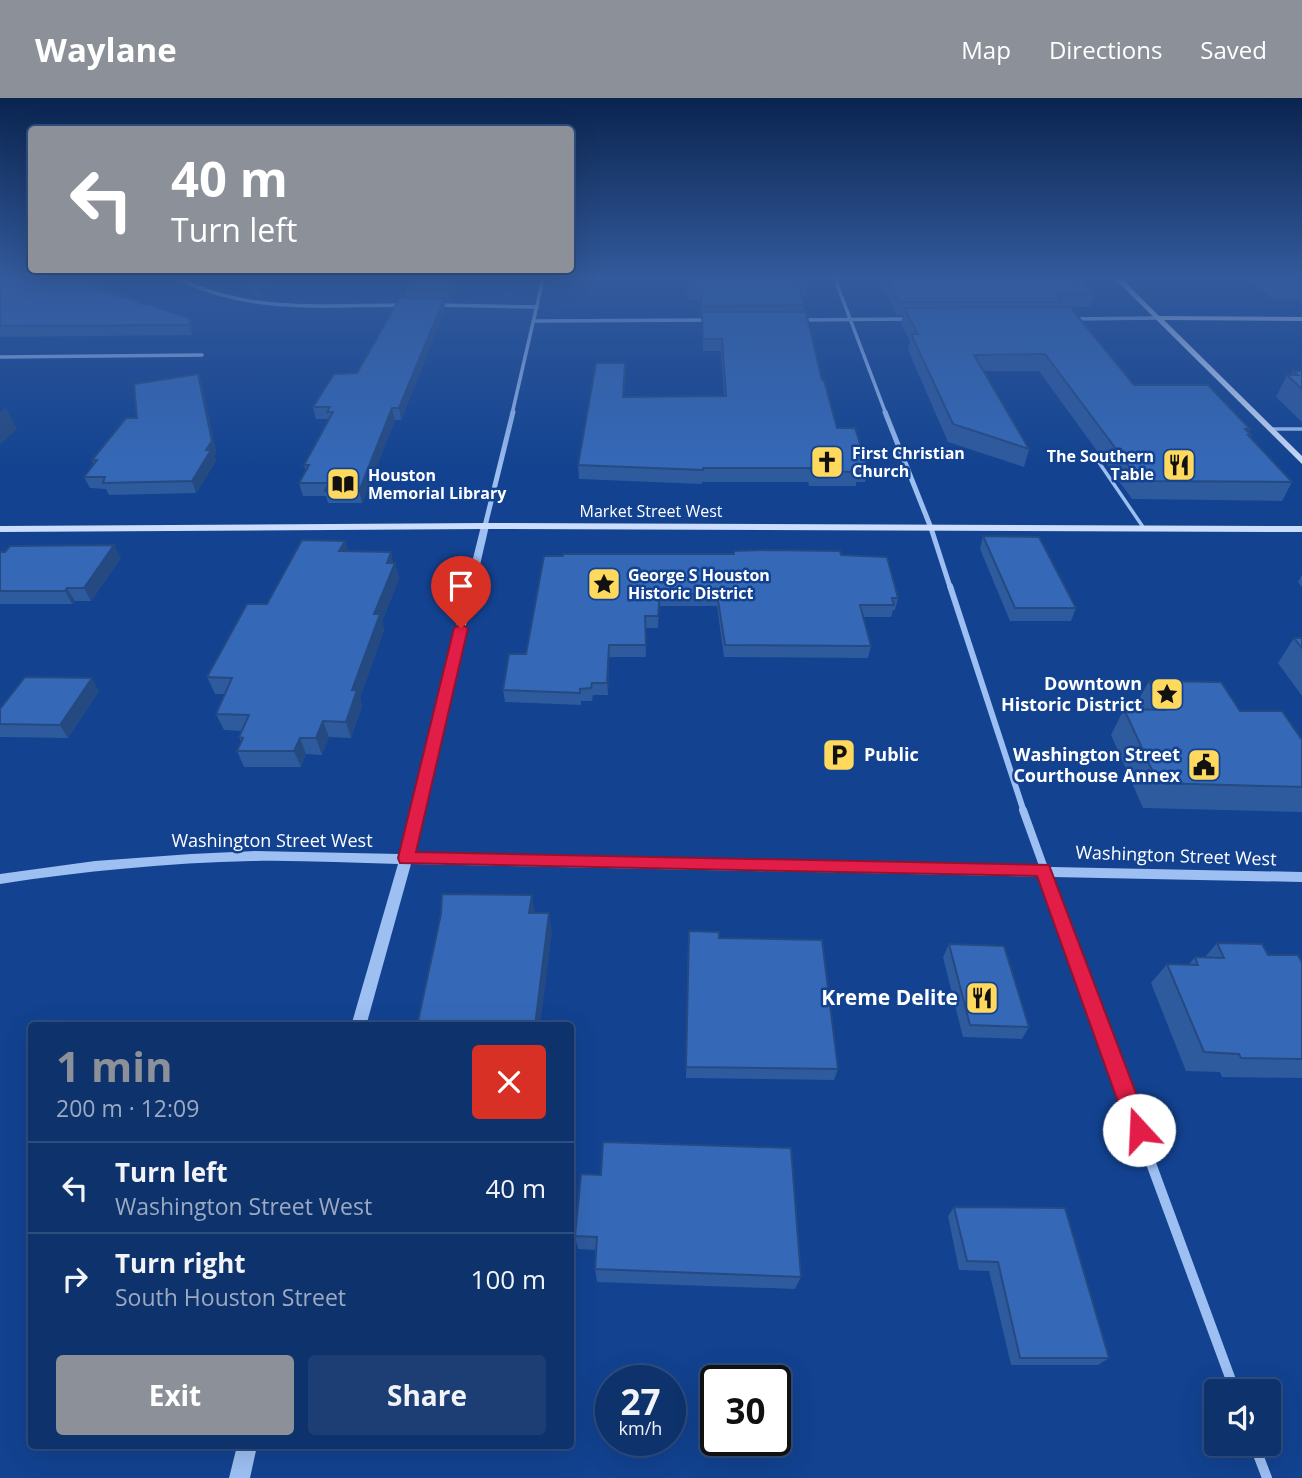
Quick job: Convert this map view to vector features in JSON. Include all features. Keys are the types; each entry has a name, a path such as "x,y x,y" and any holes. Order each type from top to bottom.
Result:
{"main road":[{"path":"1184,343 1302,461"},
{"name":"Market Street West","path":"0,529 485,526 1302,529"}],"street":[{"path":"359,1022 406,858 530,343"},
{"path":"858,343 931,528 1043,870 1231,1379"},
{"path":"0,358 202,355"},
{"name":"Washington Street West","path":"0,879 151,860 255,856 1302,877"},
{"path":"239,1478 246,1449"},
{"path":"1259,1456 1267,1478"}],"lane":[{"path":"1270,429 1302,429"},
{"path":"1096,458 1143,527"}],"building":[{"path":"374,343 426,343 399,408 392,408 359,491 325,491 329,483 299,483 309,465 304,465 333,412 327,412 330,407 313,407 334,374 357,373"},
{"path":"722,343 813,343 837,428 855,428 868,468 857,468 858,472 811,471 810,468 703,470 578,465 596,363 625,363 623,397 726,396"},
{"path":"915,343 1100,343 1134,385 1208,385 1250,429 1245,429 1251,435 1248,435 1292,482 1140,481 1045,354 974,355 1029,449 953,424"},
{"path":"1293,371 1302,371 1302,389 1287,375 1298,375"},
{"path":"198,374 212,441 206,450 211,450 192,481 103,483 105,477 84,477 97,460 92,460 126,418 137,418 134,384"},
{"path":"983,536 1039,537 1076,608 1015,608"},
{"path":"302,540 345,541 339,551 391,552 387,563 395,563 374,614 380,614 352,690 357,690 346,722 323,721 316,738 300,738 294,751 237,751 243,738 239,737 249,715 216,714 232,678 207,677 247,604 267,604"},
{"path":"114,545 84,588 67,588 65,591 0,591 0,552 5,552 10,546"},
{"path":"734,551 840,551 841,555 887,557 898,598 892,598 894,605 860,605 871,646 725,645 717,594 660,594 658,616 645,616 646,645 609,645 607,683 592,683 591,688 580,689 580,693 503,690 509,654 526,654 544,556 734,554"},
{"path":"1294,638 1302,638 1302,648"},
{"path":"25,677 92,678 60,725 0,724 0,709"},
{"name":"Washington Street Courthouse Annex","path":"1149,681 1221,682 1240,711 1282,711 1302,740 1302,787 1158,783 1124,709 1165,710"},
{"path":"442,894 532,895 529,913 549,913 535,1022 418,1022 441,914"},
{"path":"689,931 719,932 719,938 822,940 838,1069 686,1067"},
{"path":"1217,943 1262,944 1268,955 1298,955 1302,963 1302,1059 1241,1058 1239,1054 1204,1052 1167,964 1198,965 1195,957 1224,958"},
{"name":"Kreme Delite","path":"949,944 1004,946 1029,1027 970,1025"},
{"path":"603,1142 791,1148 801,1277 595,1269 597,1237 575,1236 581,1174 601,1175"},
{"path":"954,1207 1065,1208 1109,1358 1020,1358 998,1262 967,1261"}],"place":[{"name":"First Christian Church","path":"827,462"},
{"name":"The Southern Table","path":"1179,465"},
{"name":"Houston Memorial Library","path":"343,484"},
{"name":"George S Houston Historic District","path":"604,584"},
{"name":"Downtown Historic District","path":"1167,694"},
{"name":"Public","path":"839,755"},
{"name":"Washington Street Courthouse Annex","path":"1204,765"},
{"name":"Kreme Delite","path":"982,998"}],"route":[{"path":"461,628 406,858 1043,870 1139,1130"}]}
